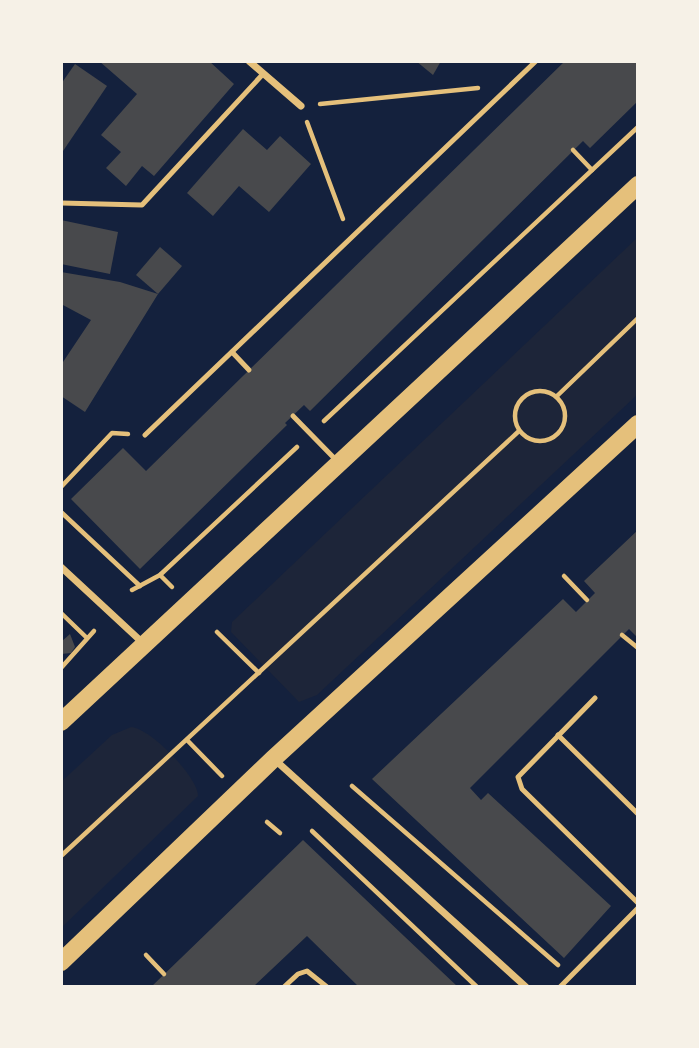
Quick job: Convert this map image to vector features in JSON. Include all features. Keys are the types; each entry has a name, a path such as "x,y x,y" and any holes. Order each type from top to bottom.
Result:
{"main road":[{"path":"61,722 638,185"},
{"path":"61,962 273,759 638,424"}],"street":[{"path":"249,61 301,106"},
{"path":"61,568 145,644"},
{"path":"273,759 526,987"}],"lane":[{"path":"145,435 536,61"},
{"path":"61,203 142,205 263,74"},
{"path":"232,352 249,370"},
{"path":"293,416 338,462"},
{"path":"560,987 638,906 522,789 518,777 595,698"},
{"path":"558,735 638,814"},
{"path":"284,987 298,974 307,971 327,987"}],"path":[{"path":"350,239 301,106 511,85"},
{"path":"132,590 160,575 638,127"},
{"path":"573,150 592,170"},
{"path":"557,396 638,318"},
{"path":"544,390 557,396 566,413 563,429 548,441 531,440 519,431 514,419 517,404 526,394 544,390"},
{"path":"61,856 519,431"},
{"path":"61,487 112,433 145,435"},
{"path":"61,512 140,586"},
{"path":"160,575 174,589"},
{"path":"564,576 587,600"},
{"path":"61,612 87,638"},
{"path":"61,668 94,631"},
{"path":"217,632 259,673"},
{"path":"622,635 638,648"},
{"path":"187,740 223,776"},
{"path":"352,786 570,976"},
{"path":"267,821 280,833"},
{"path":"312,831 477,987"},
{"path":"146,955 164,974"}],"shaded area":[{"path":"638,237 638,394 317,695 299,702 231,632 232,622"},
{"path":"131,727 139,729 161,744 172,755 190,777 198,796 61,928 61,782 112,735"}],"building":[{"path":"99,61 209,61 234,84 154,176 142,166 126,186 106,168 121,152 101,135 137,94"},
{"path":"416,61 441,61 433,75"},
{"path":"565,61 638,61 638,101 590,148 583,141 310,411 304,405 285,423 287,425 140,569 71,499 123,448 146,471"},
{"path":"75,64 107,86 61,154 61,84"},
{"path":"243,129 267,150 280,136 311,164 269,212 239,186 213,216 187,193"},
{"path":"61,220 118,232 110,274 61,264"},
{"path":"160,247 182,266 158,294 136,275"},
{"path":"61,272 120,282 158,294 85,412 61,396 61,365 91,320 61,304"},
{"path":"638,530 638,638 629,629 470,788 481,800 488,793 611,906 564,958 372,779 563,599 576,612 595,593 584,581"},
{"path":"70,634 75,647 71,653 61,654 61,642"},
{"path":"303,840 458,987 359,987 307,936 253,987 151,987"}]}
